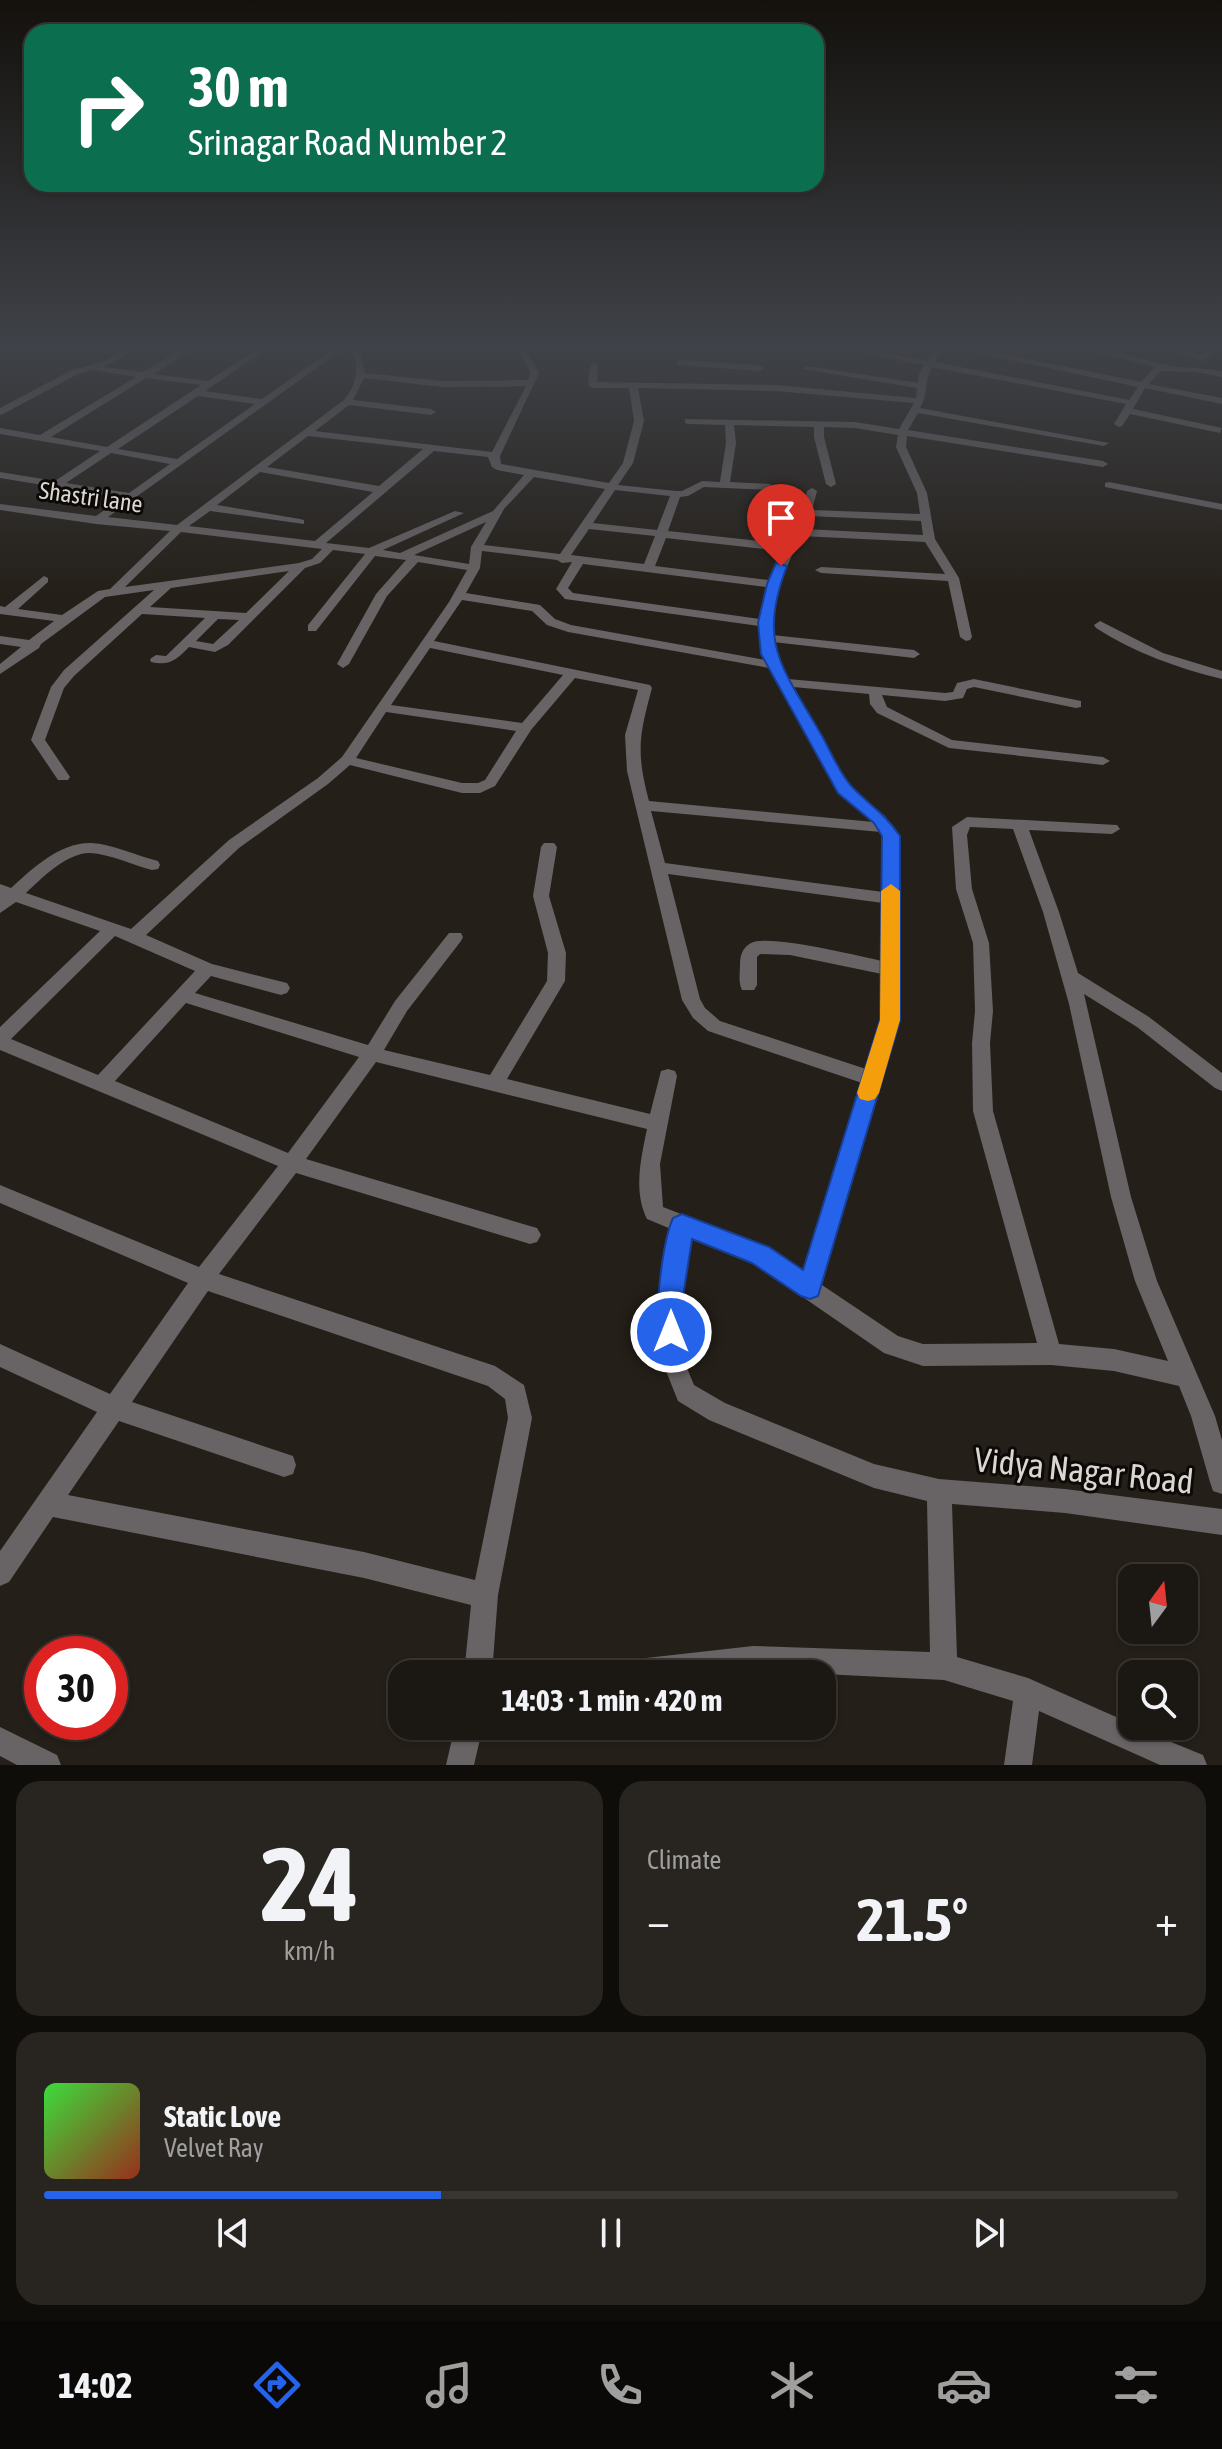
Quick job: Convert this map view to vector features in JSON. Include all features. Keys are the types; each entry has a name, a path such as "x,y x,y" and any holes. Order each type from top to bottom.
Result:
{"street":[{"path":"2,431 177,462"},
{"path":"42,438 53,431"},
{"path":"57,484 135,431"},
{"path":"96,521 220,431"},
{"path":"507,431 495,456 496,465 501,468 612,487 676,494 684,494 702,484 770,487"},
{"path":"562,560 628,463 636,431"},
{"path":"725,484 730,431"},
{"path":"819,431 831,484"},
{"path":"903,431 901,447 922,493 929,539 953,578 966,637"},
{"path":"911,431 1103,464"},
{"path":"1046,431 1104,443"},
{"path":"115,590 177,530 308,433 495,456"},
{"path":"318,544 432,447"},
{"path":"259,469 382,490"},
{"path":"134,936 234,844 347,760 459,596 474,568 477,547 497,512 531,474"},
{"path":"0,475 130,496"},
{"path":"1109,485 1222,507"},
{"path":"810,1288 890,1020 891,899 891,836 887,828 844,790 773,665 767,638 765,623 773,584 812,491"},
{"path":"648,570 676,494"},
{"name":"Shastri lane","path":"0,507 96,521 374,550 474,568"},
{"path":"207,507 300,522"},
{"path":"343,664 382,594 409,556 497,512"},
{"path":"312,628 374,550 459,513"},
{"path":"805,513 926,518"},
{"path":"584,525 788,548"},
{"path":"796,532 929,539"},
{"path":"0,670 64,619 102,594 115,590 219,580 301,566 316,561 332,545"},
{"path":"477,547 773,584"},
{"path":"578,562 562,589 569,596 765,623"},
{"path":"187,643 215,648 301,566"},
{"path":"821,570 953,578"},
{"path":"4,610 44,580"},
{"path":"63,777 38,740 58,687 69,673 168,584"},
{"path":"459,596 536,608 551,622 568,628 773,665"},
{"path":"4,610 64,619"},
{"path":"140,610 249,617"},
{"path":"156,659 169,660 214,616"},
{"path":"1100,625 1117,637 1164,659 1222,675"},
{"path":"767,638 914,654"},
{"path":"0,640 35,645"},
{"path":"428,644 645,688 632,735 634,771 691,1000 699,1013 714,1026 872,1079"},
{"path":"347,760 462,788 480,788 490,783 525,728 570,675"},
{"path":"783,682 953,697 962,686 974,683 1076,704"},
{"path":"875,689 882,710 949,744 1103,761"},
{"path":"384,708 525,728"},
{"path":"642,805 887,828"},
{"path":"1051,1354 983,1111 981,943 964,889 959,835 960,827 967,822 1112,829"},
{"path":"1019,824 1069,976 1121,1197 1146,1281 1203,1416 1222,1482"},
{"path":"495,1083 556,981 557,953 541,896 549,847"},
{"path":"0,907 8,892 82,848 152,865"},
{"path":"657,867 891,899"},
{"path":"8,892 134,936 207,969 281,988"},
{"path":"112,929 0,1040 100,1085 292,1163 530,1235"},
{"path":"0,1573 203,1279 292,1163 372,1054 401,1006 455,937"},
{"path":"748,985 749,955 756,948 773,946 890,969"},
{"path":"100,1085 207,969"},
{"path":"1069,976 1143,1022 1222,1083"},
{"path":"183,996 372,1054 660,1124"},
{"path":"668,1076 649,1179 649,1198 654,1213 760,1255 892,1345 923,1355 1051,1354 1114,1360 1186,1376"},
{"path":"0,1194 203,1279 495,1377 516,1393 520,1418 485,1595 479,1660"},
{"name":"Vidya Nagar Road","path":"682,1225 670,1303 673,1361 686,1393 750,1426 874,1476 939,1491 1065,1501 1222,1522"},
{"path":"0,1355 114,1408 284,1465"},
{"name":"Vidya Nagar Road","path":"939,1491 944,1666"},
{"path":"48,1504 349,1562 485,1595"},
{"path":"836,1663 944,1666 1028,1692 1193,1765"},
{"path":"1018,1765 1028,1692"},
{"path":"460,1765 466,1740"},
{"path":"0,1741 47,1765"}],"slow traffic":[{"path":"868,1093 890,1020 891,891"}],"route":[{"path":"671,1332 670,1303 682,1225 760,1255 810,1288 890,1020 891,836 880,819 844,790 768,654 765,623 773,584 781,566"}]}
